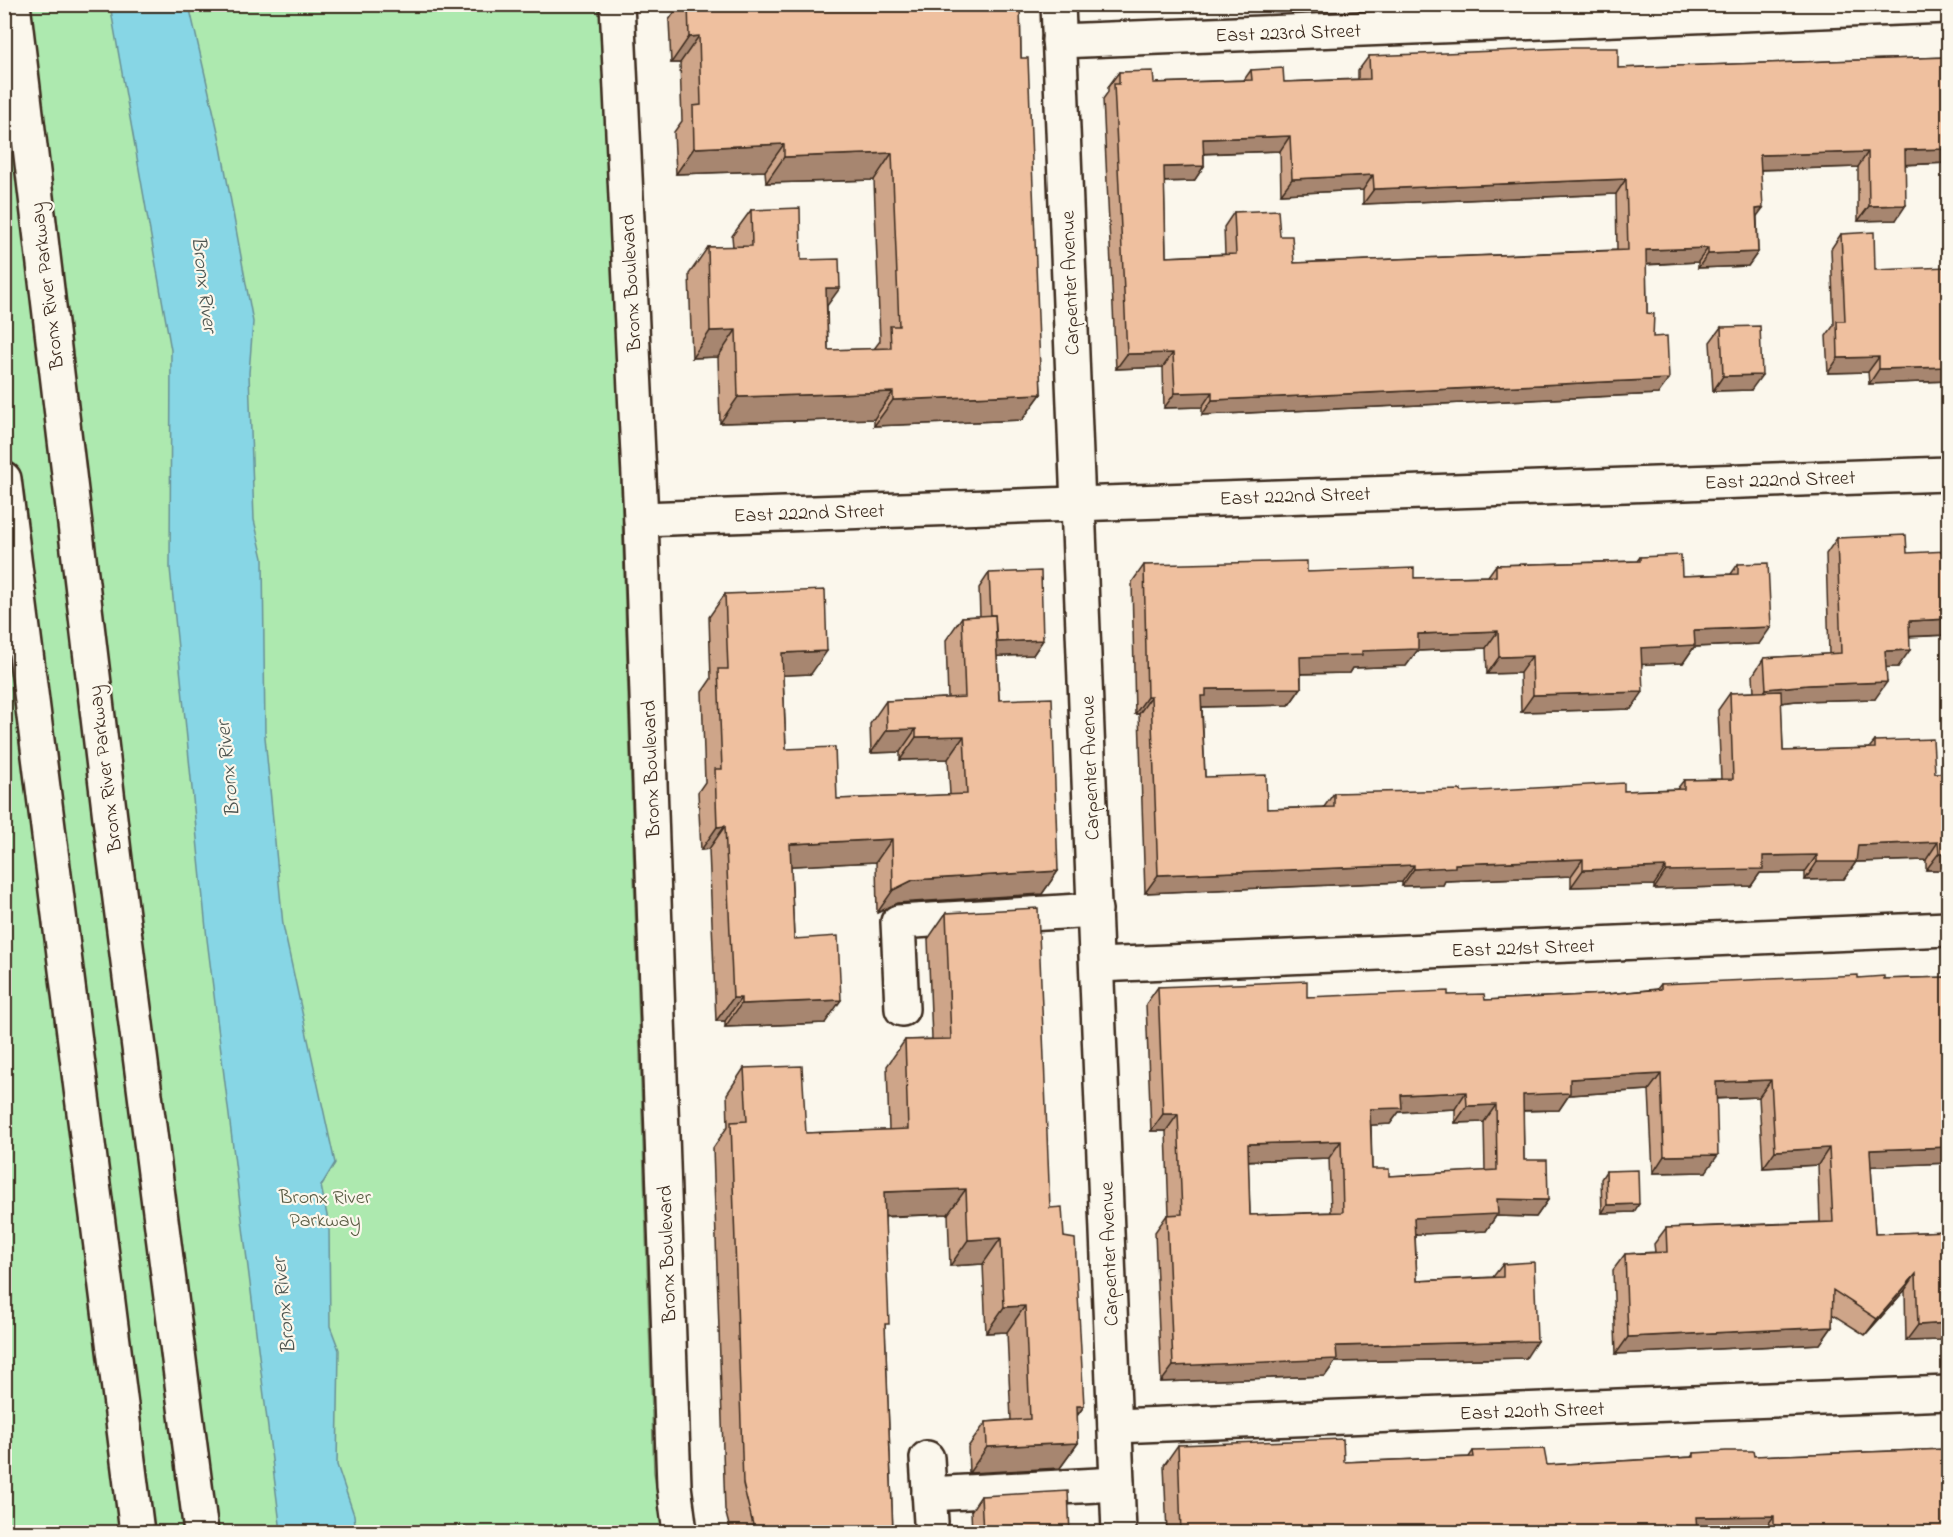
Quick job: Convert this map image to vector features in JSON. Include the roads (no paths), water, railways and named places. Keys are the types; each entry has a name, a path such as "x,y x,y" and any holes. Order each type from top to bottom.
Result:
{"main road":[{"name":"Bronx River Parkway","path":"13,4 109,814 201,1533"},
{"name":"Bronx Boulevard","path":"617,4 641,519 674,1486 680,1533"},
{"name":"Carpenter Avenue","path":"1058,4 1119,1533"},
{"name":"East 223rd Street","path":"1059,41 1948,6"},
{"name":"East 222nd Street","path":"641,519 1077,502 1948,474"},
{"path":"4,479 137,1533"},
{"path":"902,1009 898,922 1095,910"},
{"name":"East 221st Street","path":"1097,965 1948,929"},
{"name":"East 220th Street","path":"1115,1426 1948,1394"},
{"path":"927,1458 930,1508 1117,1484"}],"water":[{"name":"Bronx River","path":"110,5 189,5 219,136 253,322 249,373 254,520 263,558 265,737 283,925 335,1163 321,1186 329,1225 330,1326 339,1350 337,1465 354,1515 356,1532 281,1532 207,939 170,568 171,350"}]}
